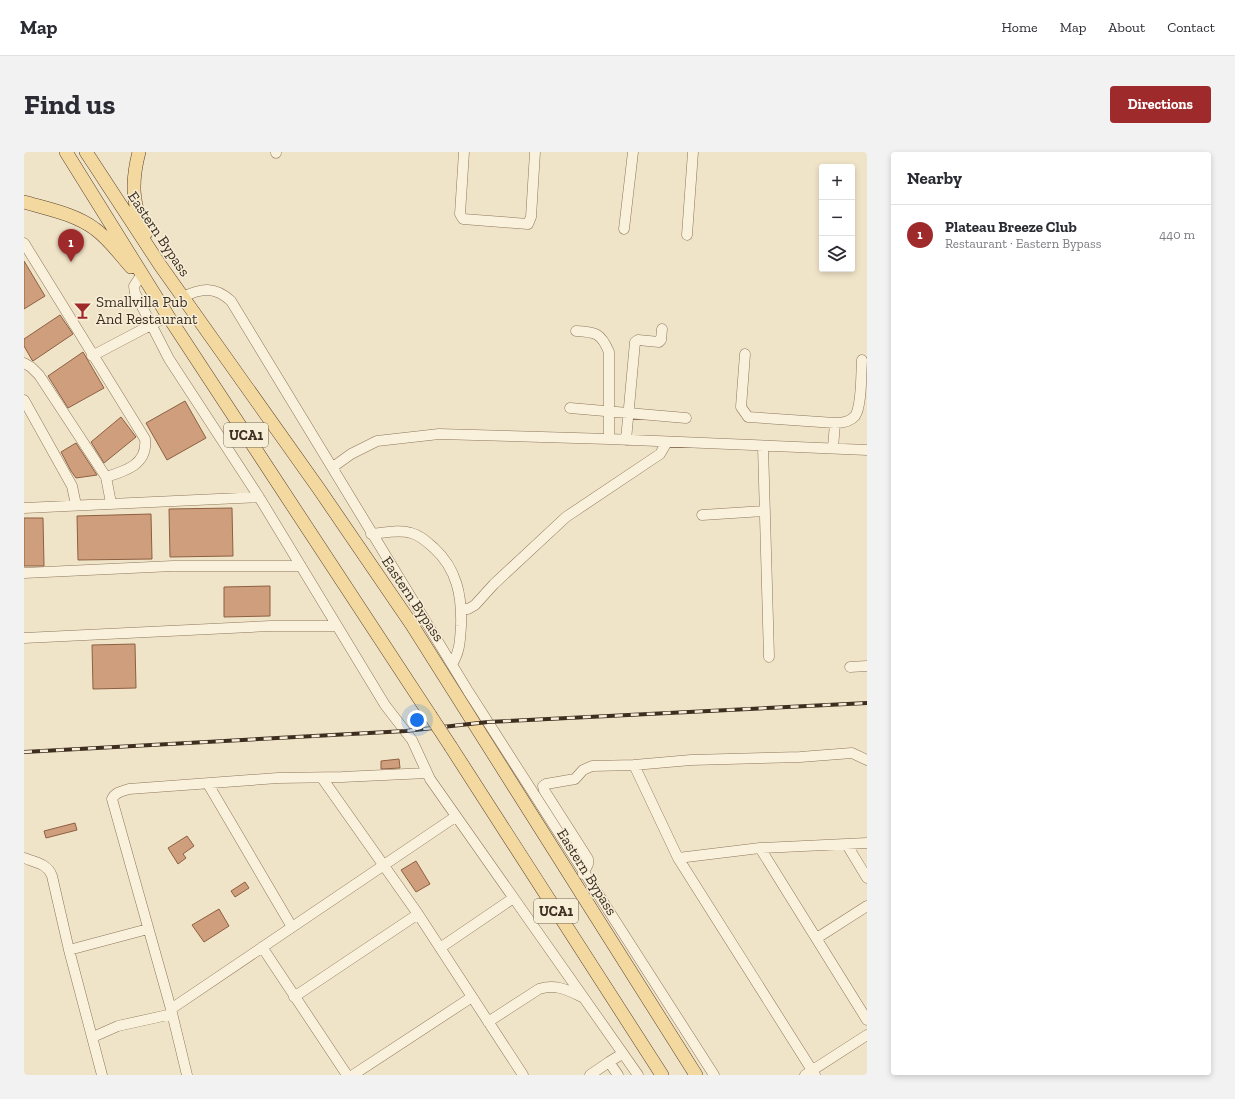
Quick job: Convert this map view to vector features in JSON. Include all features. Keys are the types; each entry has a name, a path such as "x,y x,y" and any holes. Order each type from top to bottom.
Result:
{"main road":[{"name":"UCA1","path":"66,152 168,316 451,747 662,1075"},
{"name":"Eastern Bypass","path":"86,152 160,266 319,489 412,625 696,1075"},
{"path":"138,152 133,199 141,223 160,266"},
{"path":"24,202 79,219 96,230 153,290"}],"street":[{"path":"464,152 461,217 463,219 528,224 532,217 535,152"},
{"path":"624,229 633,152"},
{"path":"687,235 693,152"},
{"path":"24,243 92,356 144,436 146,446 145,454 140,461 131,468 106,477"},
{"path":"140,277 134,286 135,293 169,359 259,496 385,705 412,740 426,773 512,899 638,1075"},
{"path":"182,297 195,291 209,290 218,291 231,301 333,467 371,534 583,874 714,1075"},
{"path":"92,356 168,316"},
{"path":"626,440 635,342 638,340 659,342 661,340 662,329"},
{"path":"576,330 596,333 604,341 609,352 609,439"},
{"path":"745,354 741,407 748,417 835,423 844,423 852,419 858,410 862,360"},
{"path":"24,363 32,367 39,375 106,477 111,503"},
{"path":"24,400 72,486 76,505"},
{"path":"570,408 686,418"},
{"path":"833,448 835,423"},
{"path":"333,467 363,447 377,441 393,438 465,434 867,450"},
{"path":"461,609 468,608 475,604 528,551 566,517 660,454 666,442"},
{"path":"763,446 769,657"},
{"path":"24,508 111,503 186,501 259,496"},
{"path":"702,515 765,511"},
{"path":"371,534 397,531 410,532 426,541 446,561 453,573 461,609 460,645 452,664"},
{"path":"24,573 174,566 301,566"},
{"path":"24,638 271,626 337,626"},
{"path":"850,667 867,666"},
{"path":"583,874 588,864 588,859 544,790 543,786 546,784 575,779 583,770 592,766 634,766 691,760 800,757 852,753 867,760"},
{"path":"634,766 678,858 810,1074 867,1035"},
{"path":"187,1075 112,799 113,796 119,792 129,789 278,778 322,778 426,773"},
{"path":"322,778 418,914 523,1075"},
{"path":"208,784 292,927"},
{"path":"93,1037 118,1026 171,1012 262,947 455,817"},
{"path":"678,858 760,848 867,843"},
{"path":"847,845 867,878"},
{"path":"760,848 867,1020"},
{"path":"24,858 50,870 69,950 102,1075"},
{"path":"440,948 512,899"},
{"path":"817,938 867,906"},
{"path":"294,997 418,914"},
{"path":"69,950 148,929"},
{"path":"262,947 347,1075"},
{"path":"488,1022 539,989 545,987 559,987 582,998"},
{"path":"353,1075 472,997"},
{"path":"590,1075 622,1054"},
{"path":"609,1062 618,1075"}],"building":[{"path":"24,261 45,296 24,309"},
{"path":"60,315 73,334 33,361 24,346 24,339"},
{"path":"83,352 104,388 68,408 48,376"},
{"path":"185,401 206,438 167,460 146,423"},
{"path":"121,417 136,437 104,463 91,442"},
{"path":"76,443 97,475 76,478 71,471 61,452"},
{"path":"232,508 233,556 170,557 169,509"},
{"path":"151,514 152,559 78,560 77,516"},
{"path":"24,518 43,518 44,566 24,566"},
{"path":"270,586 270,616 224,617 224,587"},
{"path":"135,644 136,688 93,689 92,645"},
{"path":"399,759 400,768 381,769 381,761"},
{"path":"75,823 77,830 46,838 44,831"},
{"path":"187,836 194,846 183,854 186,858 178,864 168,848"},
{"path":"416,861 430,884 416,892 401,870"},
{"path":"245,882 249,888 235,897 231,891"},
{"path":"219,909 229,926 204,942 192,925"}],"railway":[{"path":"24,752 406,731 488,722 867,703"}],"place":[{"name":"Plateau Breeze Club","path":"71,262"},
{"name":"Smallvilla Pub And Restaurant","path":"83,311"}]}
